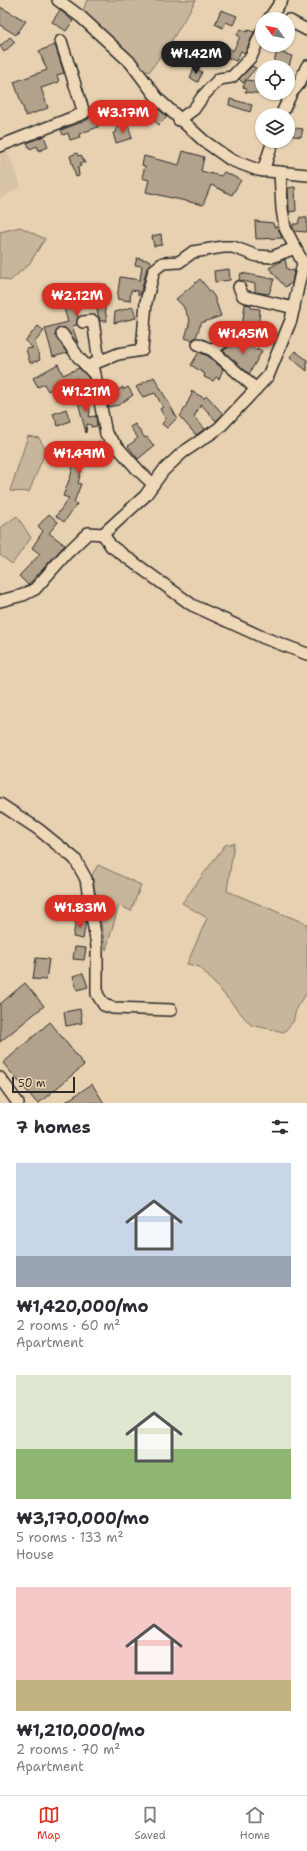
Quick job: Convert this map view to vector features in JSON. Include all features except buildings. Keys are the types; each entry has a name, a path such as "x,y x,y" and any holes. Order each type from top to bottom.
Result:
{"street":[{"path":"58,0 81,17 131,63 158,99 179,120 204,141 231,160 263,171 307,175"},
{"path":"274,12 282,0"},
{"path":"295,24 307,30"},
{"path":"0,146 84,113 61,42"},
{"path":"179,120 194,109 203,96 219,79 232,77 251,57 255,48"},
{"path":"285,108 292,92 299,84 307,66"},
{"path":"263,171 271,148"},
{"path":"0,601 23,595 35,589 65,555 88,533 102,534 145,496 163,471 182,453 219,428 268,376 281,347 294,308 303,263 285,228 282,209 280,172"},
{"path":"153,484 138,470 106,434 93,364 118,354 142,350 146,302 154,270 163,263 179,262 193,252 223,247 233,247 257,256 272,257 295,248"},
{"path":"239,287 243,296 294,308"},
{"path":"83,322 93,320 100,361"},
{"path":"212,350 237,331"},
{"path":"62,334 79,358 96,375"},
{"path":"198,344 212,350 256,389"},
{"path":"102,534 111,546 192,605 262,637 307,654"},
{"path":"0,804 38,829 74,859 86,879 97,946 97,994 104,1006 113,1008 171,1010"},
{"path":"0,1078 18,1103"}],"shaded area":[{"path":"87,0 196,0 172,40 149,72 137,64 83,11"},
{"path":"6,149 21,186 0,199 0,151"},
{"path":"20,227 45,239 29,264 10,281 0,278 0,232"},
{"path":"28,436 39,438 46,450 29,492 10,491"},
{"path":"17,516 31,538 12,564 0,555 0,528"},
{"path":"234,843 227,891 307,924 307,993 297,1006 293,1022 284,1032 251,1025 200,967 187,964 207,918 182,903 225,845"},
{"path":"98,865 141,885 131,911 119,905 106,950 92,875"}]}
